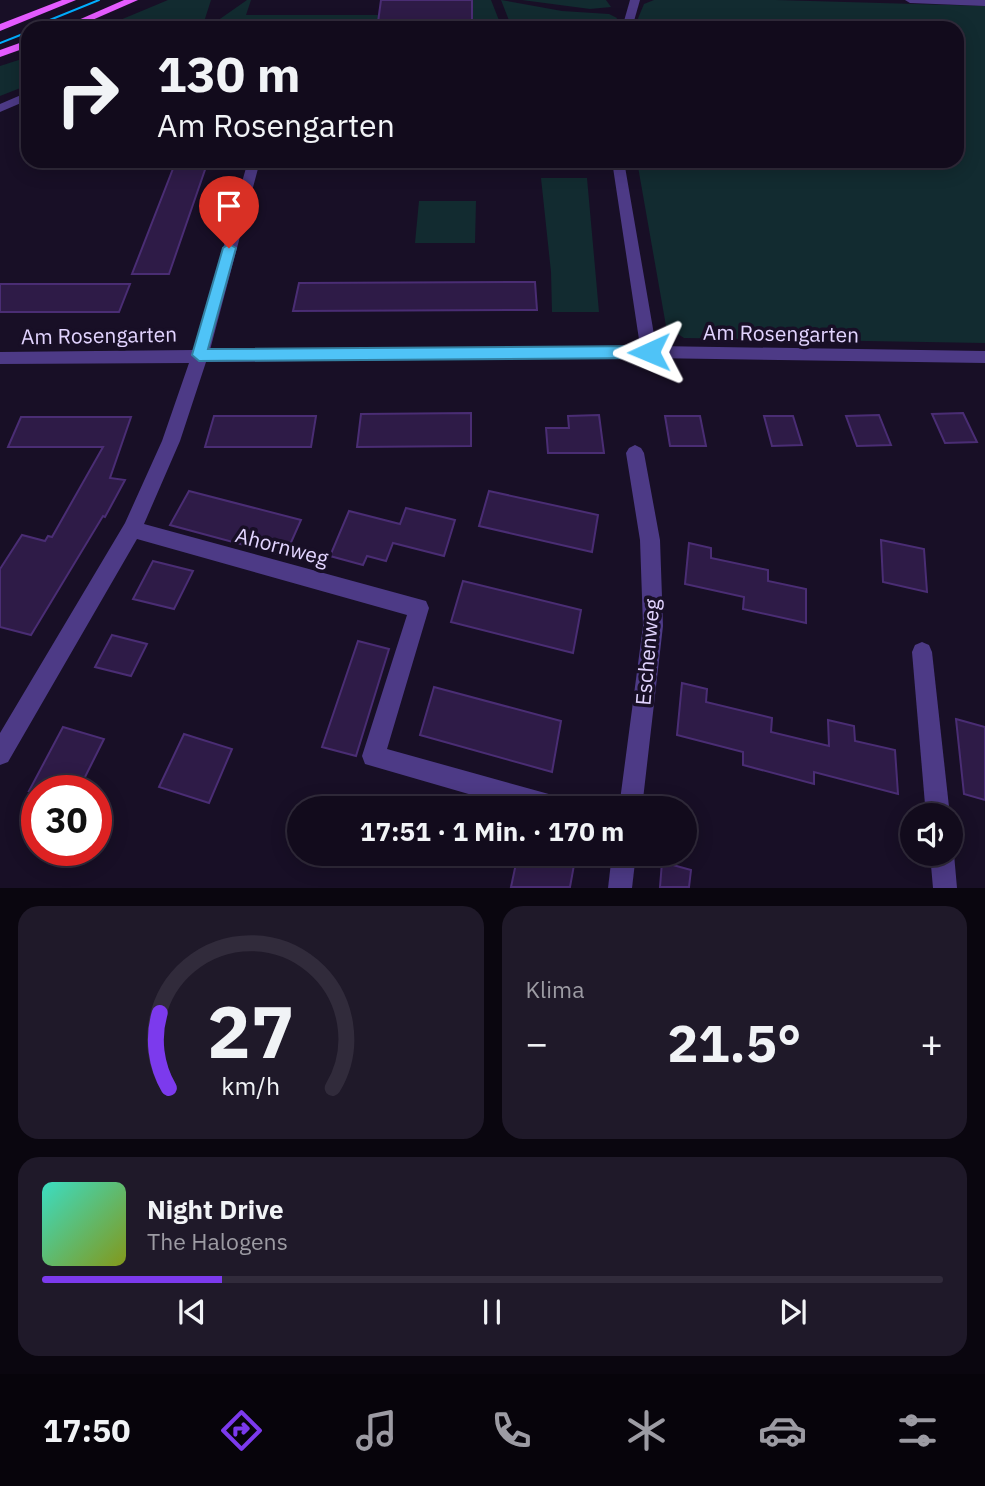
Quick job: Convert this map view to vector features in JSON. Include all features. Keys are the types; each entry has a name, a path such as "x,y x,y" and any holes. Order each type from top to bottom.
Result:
{"main road":[{"path":"0,28 71,0"},
{"path":"82,21 133,0"},
{"path":"0,54 21,46"}],"street":[{"path":"629,21 635,0"},
{"path":"910,0 985,3"},
{"path":"0,108 21,99"},
{"name":"Am Rosengarten","path":"199,355 252,168"},
{"path":"619,168 649,352"},
{"name":"Am Rosengarten","path":"0,358 649,352 985,357"},
{"path":"1,752 132,529 168,448 199,355"},
{"name":"Eschenweg","path":"632,796 653,626 650,540 635,453"},
{"name":"Ahornweg","path":"132,529 419,608 373,757 513,796"},
{"path":"922,652 937,803"},
{"path":"620,887 623,866"},
{"path":"943,866 945,887"}],"green space":[{"path":"168,0 211,0 204,21 118,21"},
{"path":"247,0 251,0 246,15 379,15 378,21 217,21"},
{"path":"472,0 491,0 499,21 471,21"},
{"path":"501,0 562,11 609,14 617,18 616,21 509,21"},
{"path":"522,0 606,0 611,7 590,9"},
{"path":"654,0 776,0 985,6 985,343 684,338 666,326 638,168 964,168 964,21 637,21 644,4"},
{"path":"21,59 21,88 0,96 0,66"},
{"path":"541,178 587,178 599,312 552,312 551,272"},
{"path":"419,201 476,201 475,243 415,243"}],"building":[{"path":"381,0 472,0 472,21 378,21"},
{"path":"173,168 206,168 169,274 132,274"},
{"path":"535,282 537,310 293,311 299,283"},
{"path":"0,284 130,284 119,312 0,312"},
{"path":"471,413 471,446 357,447 361,414"},
{"path":"963,413 977,442 945,443 932,414"},
{"path":"599,415 604,453 548,453 546,428 569,428 568,416"},
{"path":"879,415 891,445 857,446 846,416"},
{"path":"214,416 316,416 311,447 205,447"},
{"path":"665,416 700,416 706,446 670,446"},
{"path":"764,416 793,416 802,445 772,446"},
{"path":"21,417 131,417 110,478 125,480 31,635 0,627 0,569 22,535 45,541 48,536 52,537 103,447 8,447"},
{"path":"189,491 301,520 285,556 170,525"},
{"path":"489,491 598,515 592,552 479,526"},
{"path":"406,508 455,520 444,556 393,543 386,561 367,556 363,565 330,556 349,511 400,524"},
{"path":"881,540 924,549 927,592 883,582"},
{"path":"689,543 711,548 711,558 768,570 768,581 806,589 806,623 743,609 744,597 685,584"},
{"path":"153,561 193,571 174,609 133,599"},
{"path":"463,581 581,610 573,653 451,622"},
{"path":"112,635 147,644 131,676 95,667"},
{"path":"358,641 389,649 356,756 322,747"},
{"path":"682,683 707,689 706,702 772,718 771,732 829,746 828,720 854,726 855,741 895,750 898,794 814,772 814,784 743,765 743,752 677,735"},
{"path":"434,687 561,721 552,772 420,735"},
{"path":"956,719 985,727 985,800 964,794"},
{"path":"63,727 104,739 86,775 38,775"},
{"path":"184,734 232,749 209,803 159,787"},
{"path":"515,866 574,866 570,887 511,887"},
{"path":"662,866 691,870 689,887 660,887"}],"tram line":[{"path":"47,21 99,0"},
{"path":"0,43 21,35"}],"route":[{"path":"229,248 199,355 649,352"}]}
